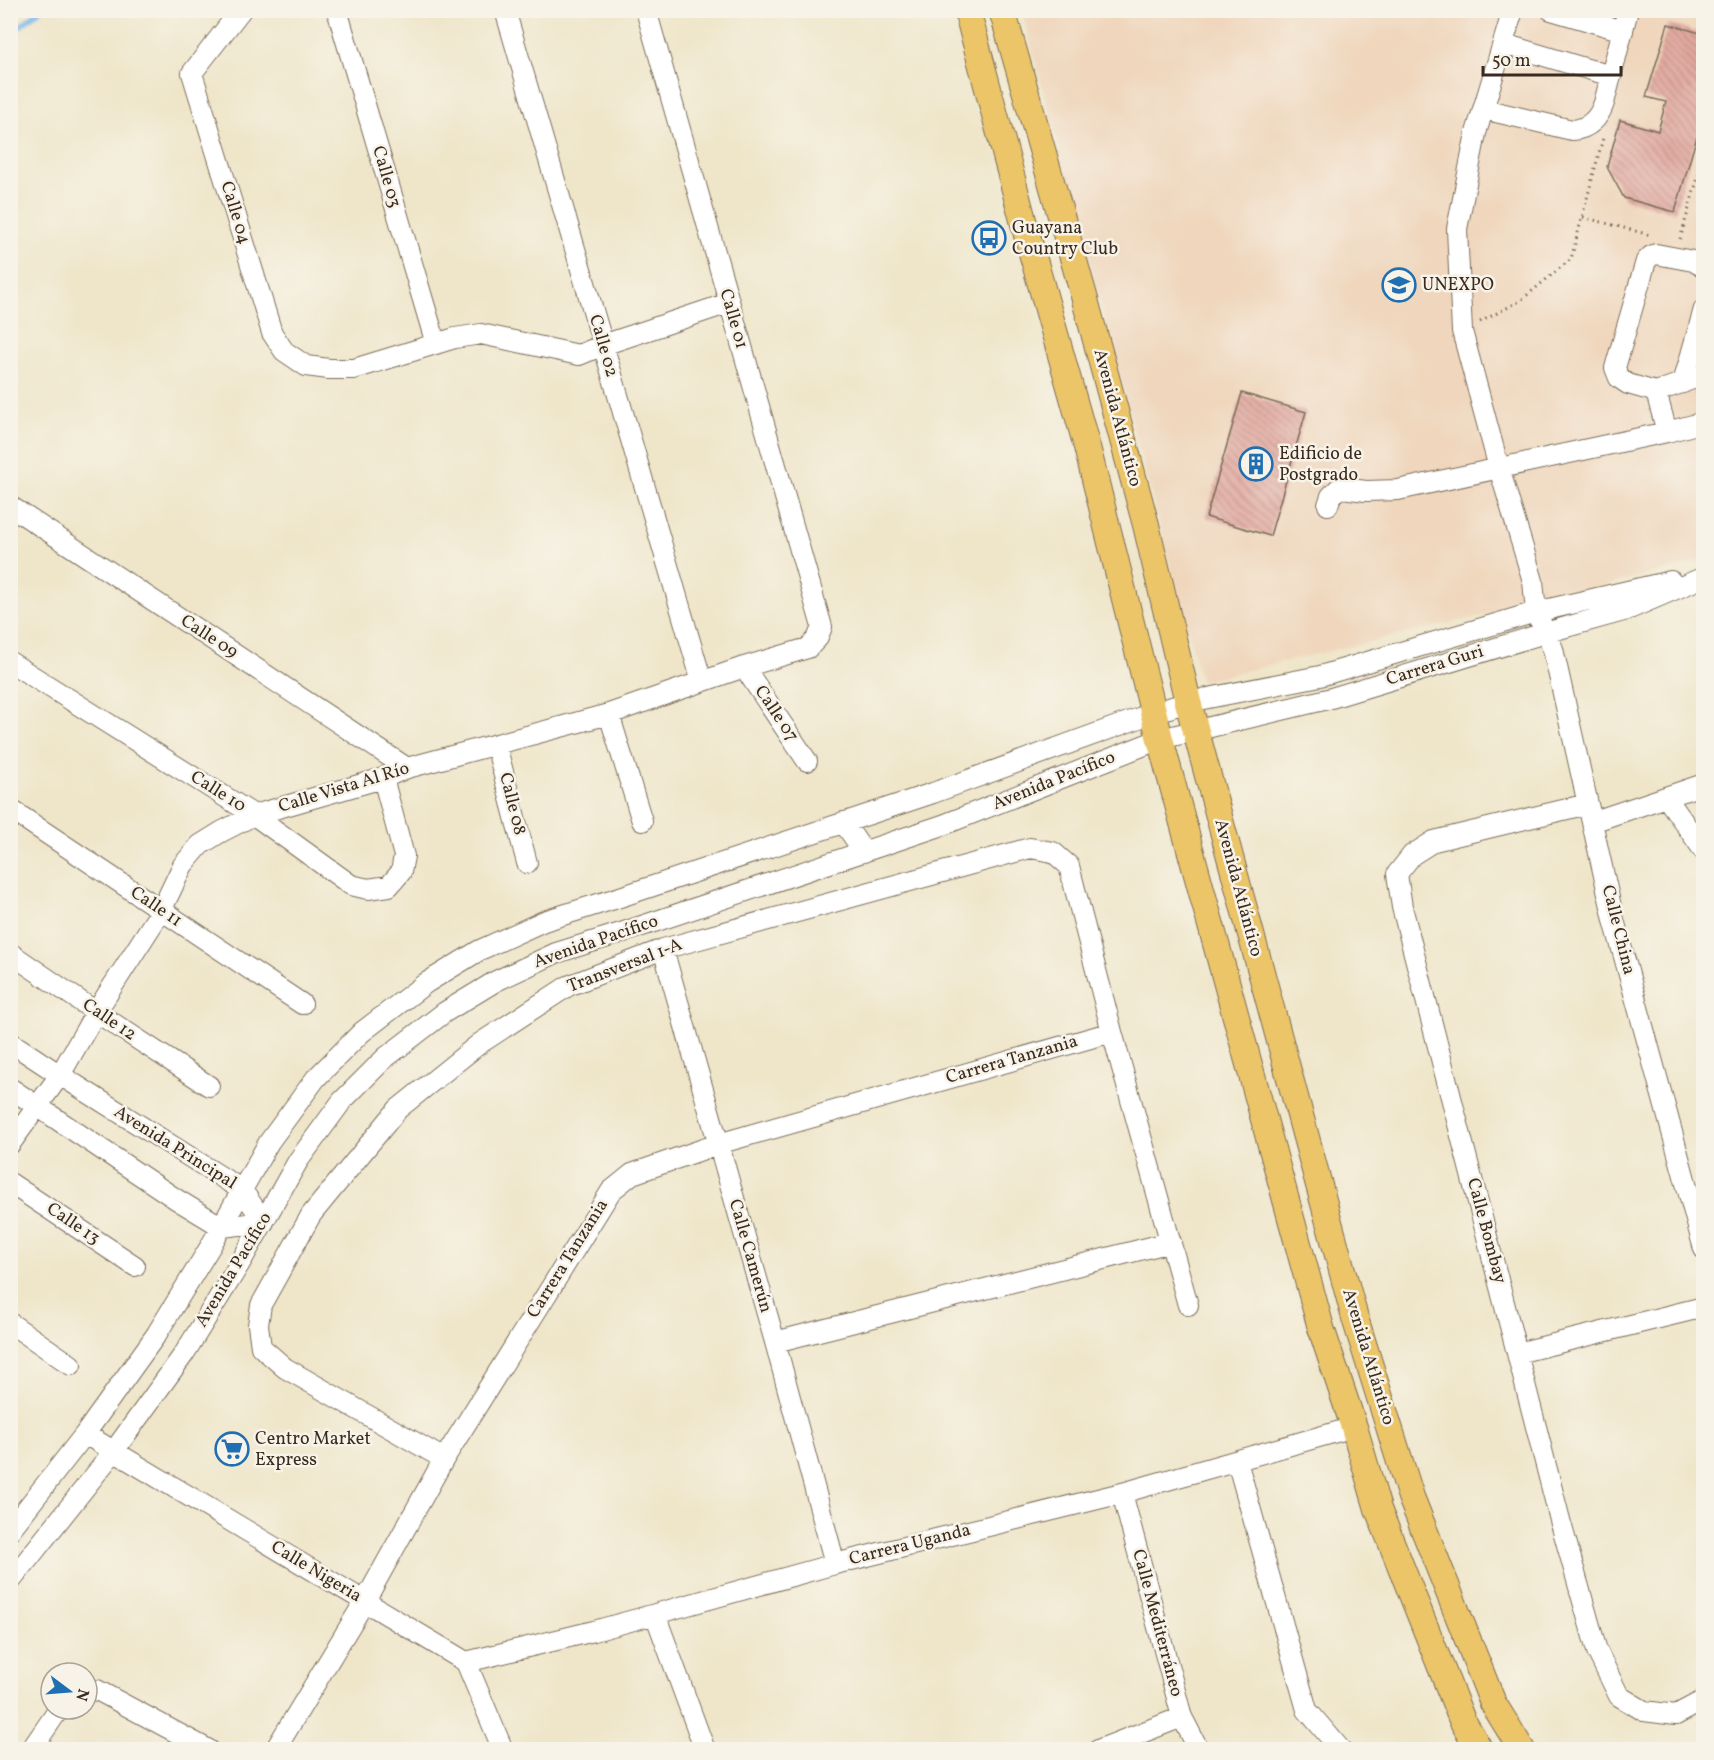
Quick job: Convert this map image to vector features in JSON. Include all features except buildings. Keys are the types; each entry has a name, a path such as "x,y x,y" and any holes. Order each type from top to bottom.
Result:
{"main road":[{"name":"Avenida Atlántico","path":"967,10 1087,447 1160,739 1321,1328 1378,1509 1462,1720 1480,1749"},
{"name":"Avenida Atlántico","path":"1002,10 1084,296 1143,514 1188,702 1355,1318 1408,1486 1493,1704 1522,1749"}],"street":[{"name":"Calle 04","path":"241,10 192,73 272,333 284,351 306,366 329,369 354,369 436,344"},
{"name":"Calle 03","path":"337,10 436,344"},
{"name":"Calle 02","path":"505,10 702,682"},
{"name":"Calle 01","path":"646,10 822,627"},
{"name":"Calle China","path":"1513,10 1476,133 1457,229 1462,331 1533,581 1536,612 1553,649 1614,921 1704,1249"},
{"path":"1551,10 1623,31"},
{"path":"1483,109 1572,130 1585,128 1596,118 1604,103 1628,10"},
{"path":"1504,44 1611,76"},
{"path":"1704,267 1693,261 1656,254 1646,261 1615,368 1619,378 1628,384 1656,392 1704,375"},
{"path":"436,344 455,338 482,334 579,355 729,303"},
{"path":"1683,383 1704,309"},
{"path":"1656,392 1666,432"},
{"path":"1328,504 1330,496 1342,488 1366,491 1398,490 1704,422"},
{"name":"Calle 09","path":"10,506 407,768"},
{"name":"Carrera Guri","path":"1154,713 1188,702 1320,676 1536,612 1704,575"},
{"name":"Carrera Guri","path":"1160,739 1328,699 1627,610 1704,575"},
{"name":"Calle Vista Al Río","path":"10,1144 60,1075 96,1012 161,911 183,865 200,845 254,815 383,778 407,768 609,714 744,667 808,648 817,639 822,627"},
{"name":"Calle 10","path":"10,662 254,815 351,885 368,889 389,885 401,872 404,856 383,778"},
{"name":"Calle 07","path":"744,667 807,761"},
{"name":"Avenida Pacífico","path":"10,1530 85,1434 156,1335 222,1227 269,1142 316,1078 362,1032 426,983 480,950 544,921 933,793 1154,713"},
{"path":"609,714 642,821"},
{"name":"Avenida Pacífico","path":"10,1582 114,1451 184,1354 239,1265 298,1161 342,1101 385,1058 445,1012 496,981 556,953 943,825 1160,739"},
{"name":"Calle 08","path":"496,745 527,863"},
{"path":"1590,813 1666,797 1704,784"},
{"path":"1666,797 1704,851"},
{"name":"Calle 11","path":"10,809 302,1004"},
{"name":"Calle Bombay","path":"1590,813 1434,841 1412,855 1398,874 1402,907 1517,1353 1597,1651 1619,1696 1644,1710 1676,1715 1704,1700"},
{"path":"843,822 864,852"},
{"name":"Transversal 1-A","path":"444,1459 285,1368 261,1347 258,1325 261,1305 311,1215 398,1110 479,1044 568,986 663,949 1030,848 1053,852 1069,866 1112,1032"},
{"name":"Calle Camerún","path":"663,949 775,1342 835,1564"},
{"name":"Calle 12","path":"10,953 209,1086"},
{"path":"1112,1032 1188,1305"},
{"name":"Carrera Tanzania","path":"276,1749 365,1601 444,1459 611,1191 632,1174 718,1144 1112,1032"},
{"name":"Avenida Principal","path":"10,1042 242,1190 264,1222"},
{"path":"10,1088 176,1199 222,1227 264,1222"},
{"name":"Calle 13","path":"10,1183 135,1266"},
{"path":"775,1342 1171,1242"},
{"path":"1517,1353 1704,1307"},
{"path":"10,1323 72,1365"},
{"name":"Carrera Uganda","path":"466,1662 550,1642 835,1564 1122,1493 1354,1427"},
{"name":"Calle Nigeria","path":"85,1434 466,1662"},
{"path":"1237,1461 1308,1710 1341,1749"},
{"name":"Calle Mediterráneo","path":"1122,1493 1182,1717 1199,1749"},
{"path":"655,1614 705,1749"},
{"path":"466,1662 502,1749"},
{"path":"99,1691 209,1749"},
{"path":"1098,1749 1182,1717"},
{"path":"32,1749 51,1721"}],"path":[{"path":"1462,331 1520,302 1571,259 1604,134 1596,118"},
{"path":"1678,243 1704,157"},
{"path":"1583,217 1657,237"}],"shaded area":[{"name":"UNEXPO","path":"1022,11 1703,11 1703,560 1558,598 1201,681"}],"waterway":[{"path":"10,31 17,29 40,10"}],"place":[{"name":"Guayana Country Club","path":"989,238"},
{"name":"UNEXPO","path":"1399,285"},
{"name":"Edificio de Postgrado","path":"1256,464"},
{"name":"Centro Market Express","path":"232,1449"}]}
